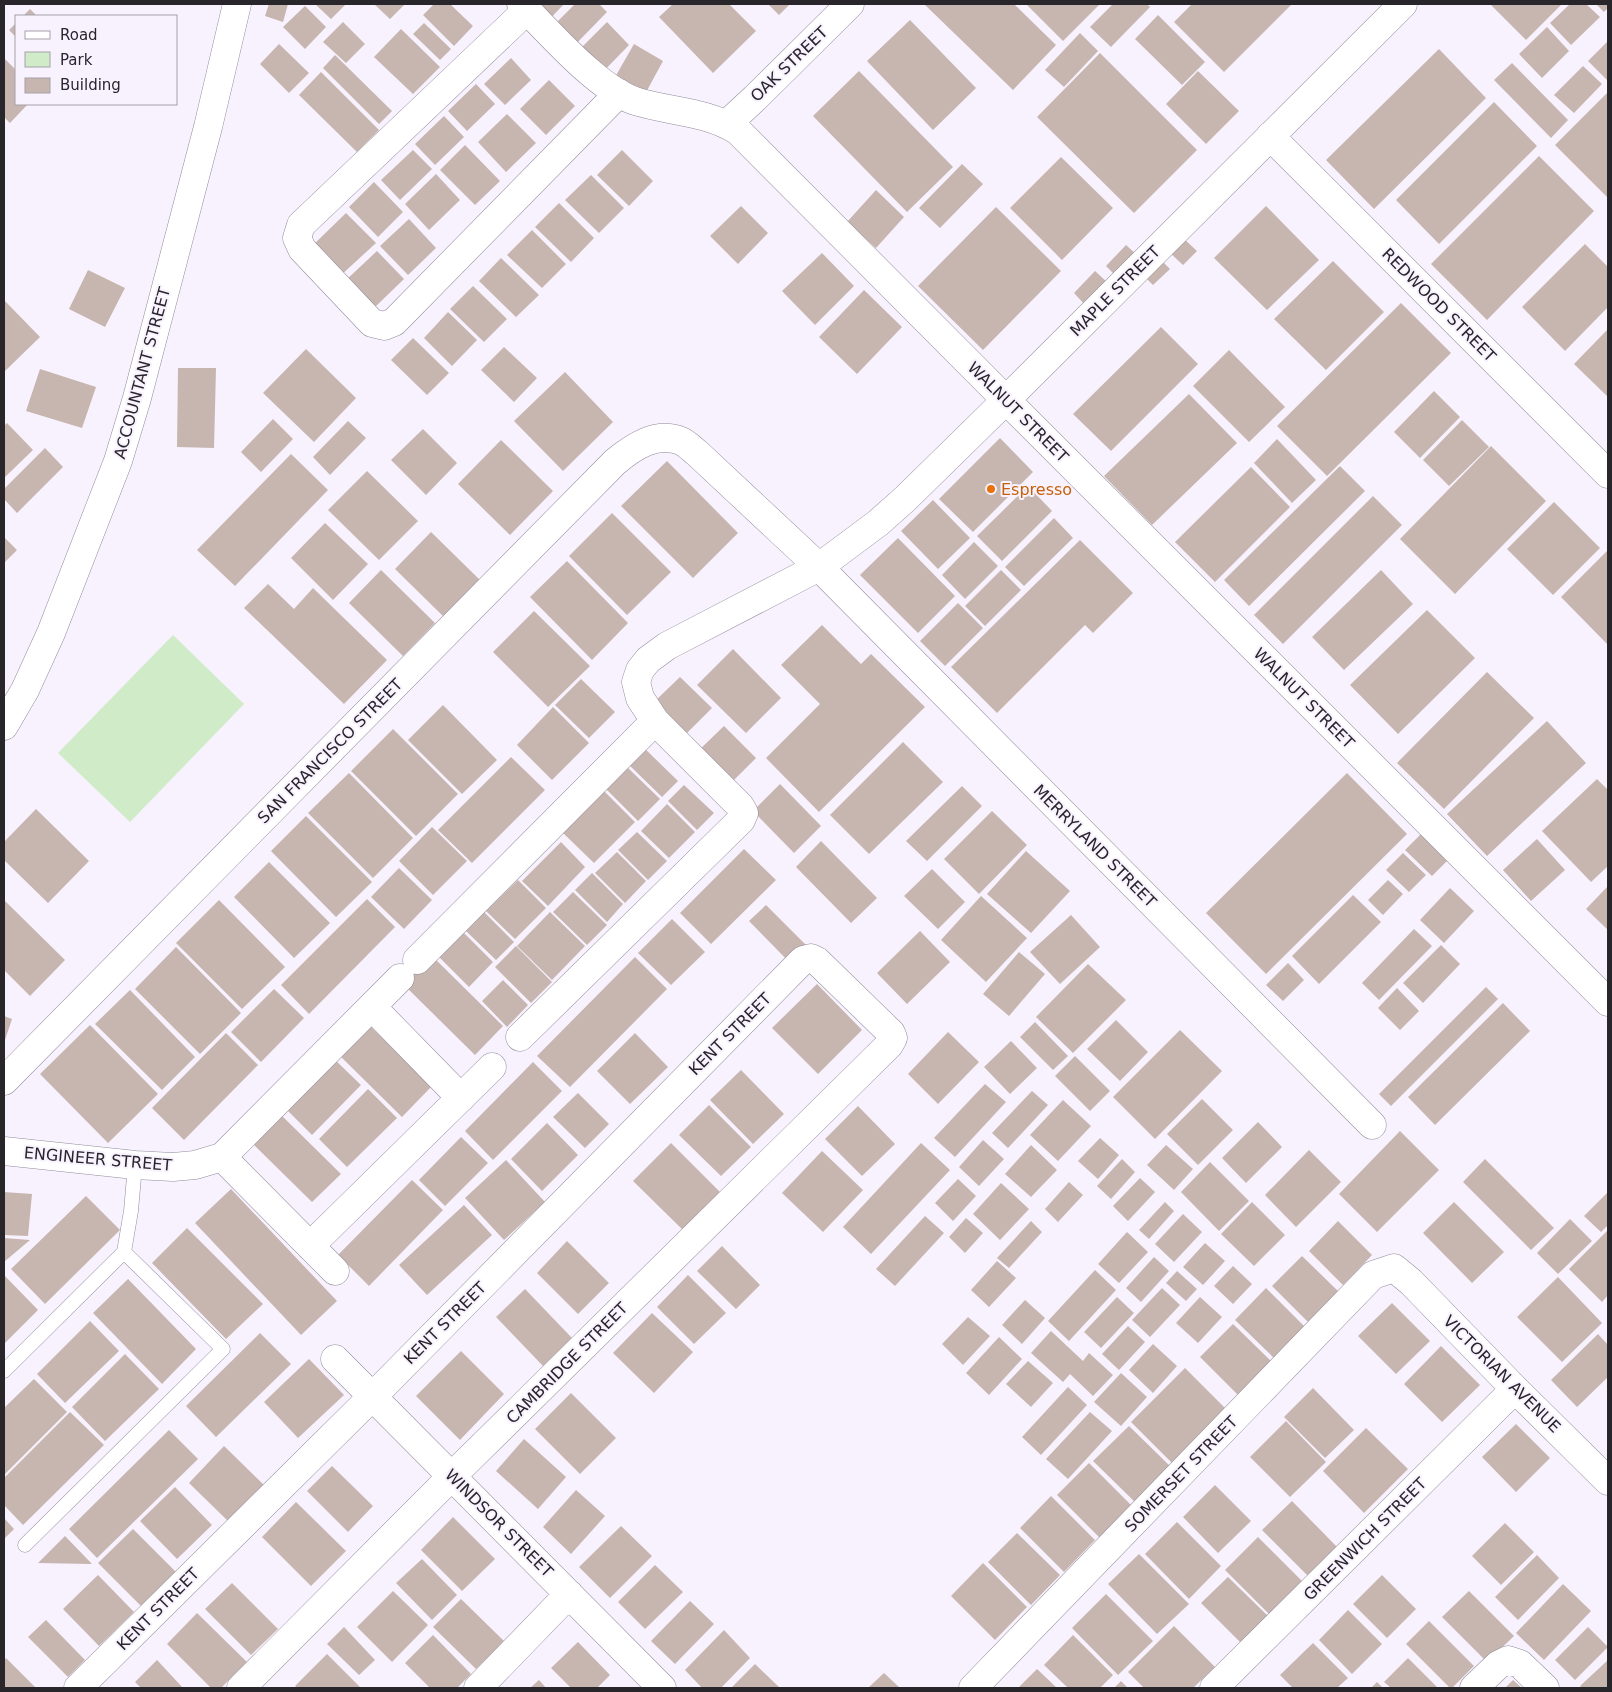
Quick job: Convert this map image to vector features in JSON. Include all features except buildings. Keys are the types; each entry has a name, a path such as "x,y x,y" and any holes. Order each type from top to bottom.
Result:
{"street":[{"name":"ACCOUNTANT STREET","path":"4,726 25,690 51,633 118,461 137,398 208,127 237,4"},
{"name":"OAK STREET","path":"727,124 850,4"},
{"name":"MAPLE STREET","path":"655,721 640,698 636,682 640,670 648,660 667,646 819,567 878,523 1006,400 1403,4"},
{"name":"WALNUT STREET","path":"524,7 585,68 619,94 634,100 692,113 727,124 749,140 1608,1002"},
{"path":"524,7 301,225 297,238 302,249 372,322 384,326 394,322 619,94"},
{"name":"REDWOOD STREET","path":"1270,136 1608,474"},
{"name":"MERRYLAND STREET","path":"667,438 682,441 697,453 819,567 1372,1125"},
{"name":"SAN FRANCISCO STREET","path":"4,1081 615,462 631,448 649,440 667,438"},
{"path":"335,1271 222,1157 655,721 740,806 744,813 741,820 520,1037"},
{"name":"CAMBRIDGE STREET","path":"241,1688 452,1476 882,1052 893,1038 891,1032 811,958"},
{"name":"KENT STREET","path":"78,1688 373,1396 803,960 811,958"},
{"path":"372,1007 461,1098"},
{"path":"310,1246 492,1067"},
{"name":"ENGINEER STREET","path":"4,1151 134,1165 173,1167 195,1165 222,1157"},
{"name":"VICTORIAN AVENUE","path":"1394,1268 1411,1282 1608,1481"},
{"name":"SOMERSET STREET","path":"973,1688 1373,1275 1394,1268"},
{"name":"WINDSOR STREET","path":"336,1358 662,1688"},
{"name":"GREENWICH STREET","path":"1214,1688 1515,1389"},
{"path":"478,1688 569,1594"},
{"path":"1474,1688 1498,1665 1508,1660 1520,1664 1544,1688"}],"lane":[{"path":"4,1371 124,1252 131,1211 134,1165"},
{"path":"25,1545 223,1348 124,1252"}],"green space":[{"path":"173,635 244,704 130,822 58,753"}],"place":[{"name":"Espresso","path":"991,489"}]}
